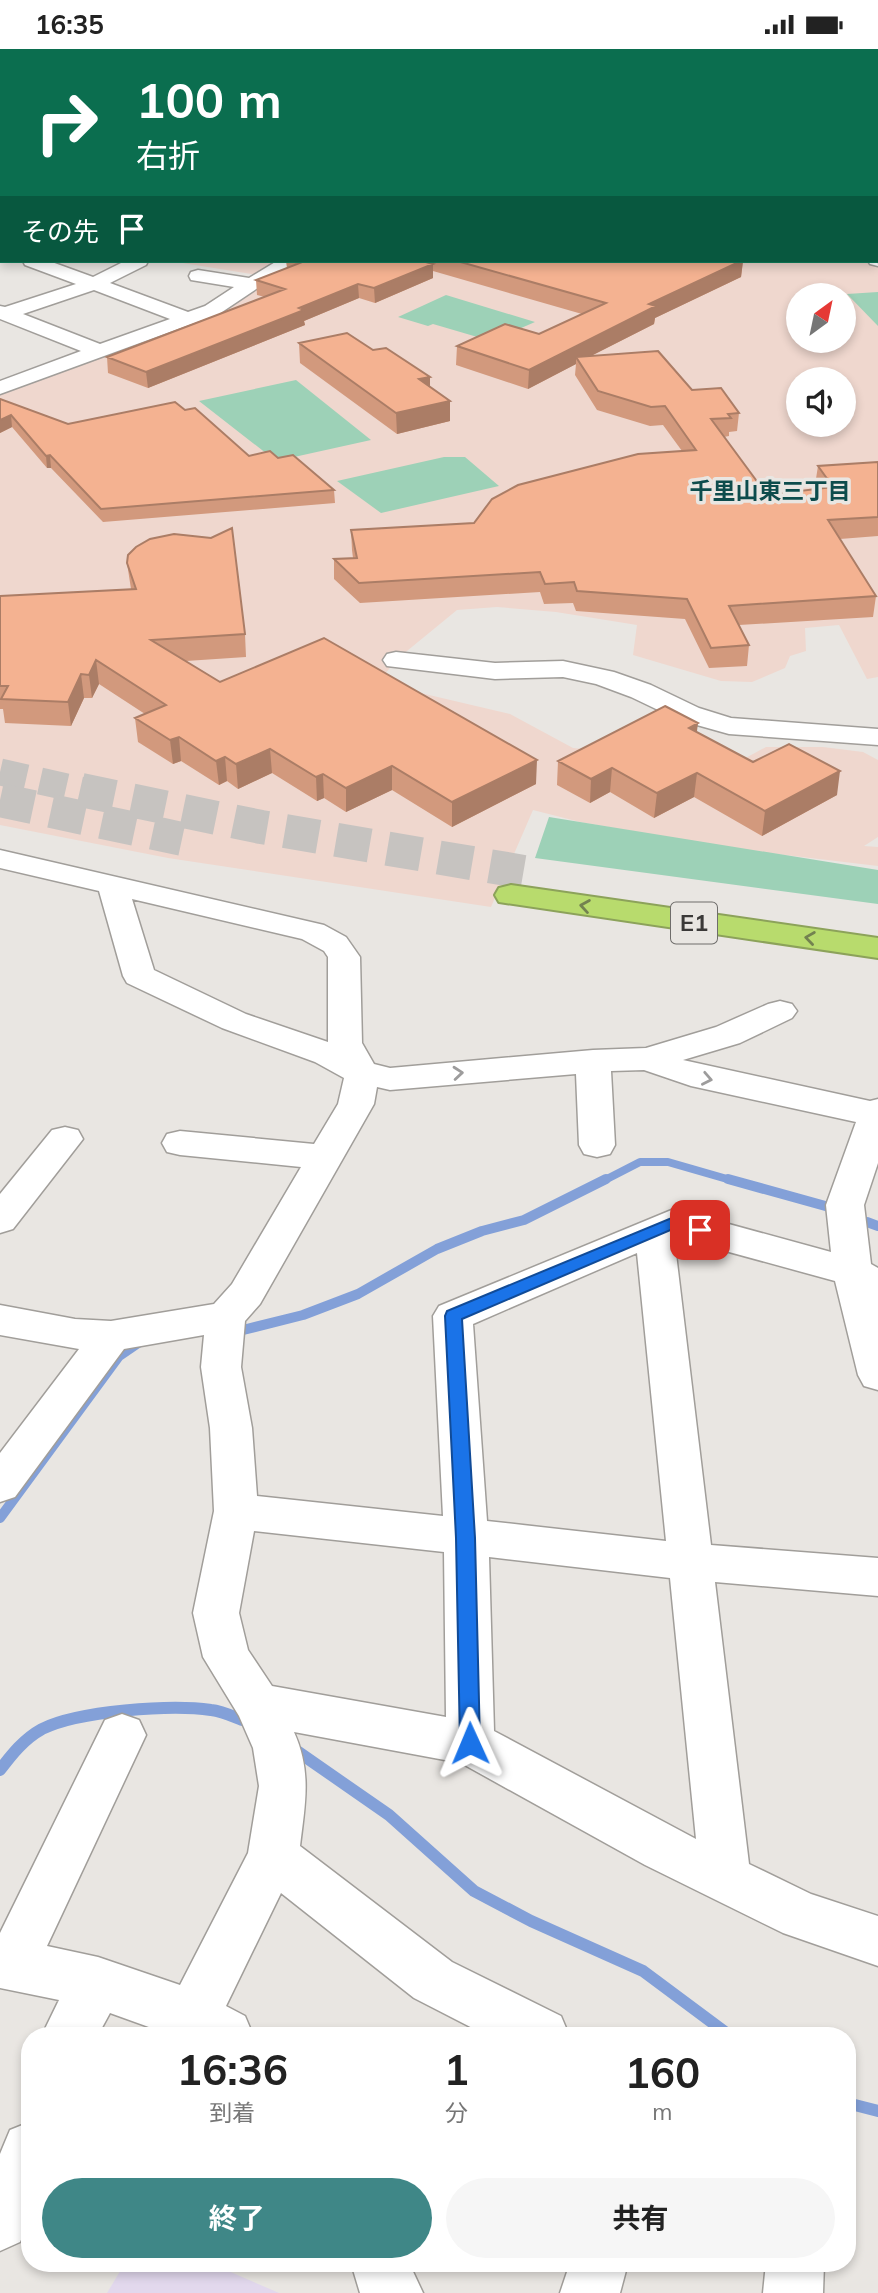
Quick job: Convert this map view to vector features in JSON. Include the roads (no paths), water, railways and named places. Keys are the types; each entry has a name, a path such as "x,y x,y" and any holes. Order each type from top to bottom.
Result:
{"highway":[{"name":"E1","path":"878,923 518,883 878,948"}],"street":[{"path":"37,263 189,319"},
{"path":"2,313 94,284 135,263"},
{"path":"2,386 189,319 220,305 286,263"},
{"path":"198,277 250,284"},
{"path":"2,313 98,351"},
{"path":"396,660 495,671 563,669 604,678 641,691 689,714 729,726 878,737"},
{"path":"0,859 313,932 335,944 344,957 345,1043 376,1076"},
{"path":"113,887 139,977 234,1021 327,1054 376,1076 647,1059 728,1035 780,1011"},
{"path":"647,1059 691,1075 850,1107 877,1115 845,1205 865,1278 878,1375"},
{"path":"593,1061 597,1145"},
{"path":"122,1735 6,1963 98,1983 210,2025 273,1856 284,1786 277,1748 258,1704 226,1657 216,1613 236,1511 231,1428 221,1367 226,1328 356,1104 376,1076"},
{"path":"0,1220 65,1139"},
{"path":"180,1143 220,1145 324,1158"},
{"path":"470,1743 466,1538 453,1316 674,1222 865,1278"},
{"path":"654,1230 725,1878"},
{"path":"0,1320 75,1334 111,1336 226,1328"},
{"path":"0,1485 111,1336"},
{"path":"236,1511 690,1562 878,1577"},
{"path":"258,1704 470,1743 801,1916 878,1941"},
{"path":"273,1856 433,1980 509,2027"},
{"path":"73,2027 98,1983"},
{"path":"0,2222 21,2172"},
{"path":"383,2272 387,2288 393,2293"},
{"path":"590,2293 596,2272"},
{"path":"793,2293 794,2272"}],"waterway":[{"path":"603,1181 640,1162 668,1162 734,1181"},
{"path":"235,1332 303,1315 358,1294 437,1249 482,1231 524,1220 606,1179"},
{"path":"728,1179 829,1207"},
{"path":"867,1222 878,1226"},
{"path":"0,1518 119,1356 138,1343"},
{"path":"0,1770 19,1747 42,1729 101,1713 194,1708 215,1711 242,1720"},
{"path":"294,1749 389,1815 474,1891 531,1921 643,1971 718,2027"},
{"path":"856,2105 878,2111"}],"tunnel":[{"path":"0,772 89,792"},
{"path":"81,790 261,827 524,872"},
{"path":"0,800 182,839"}],"district":[{"name":"千里山東三丁目","path":"770,491"}]}
